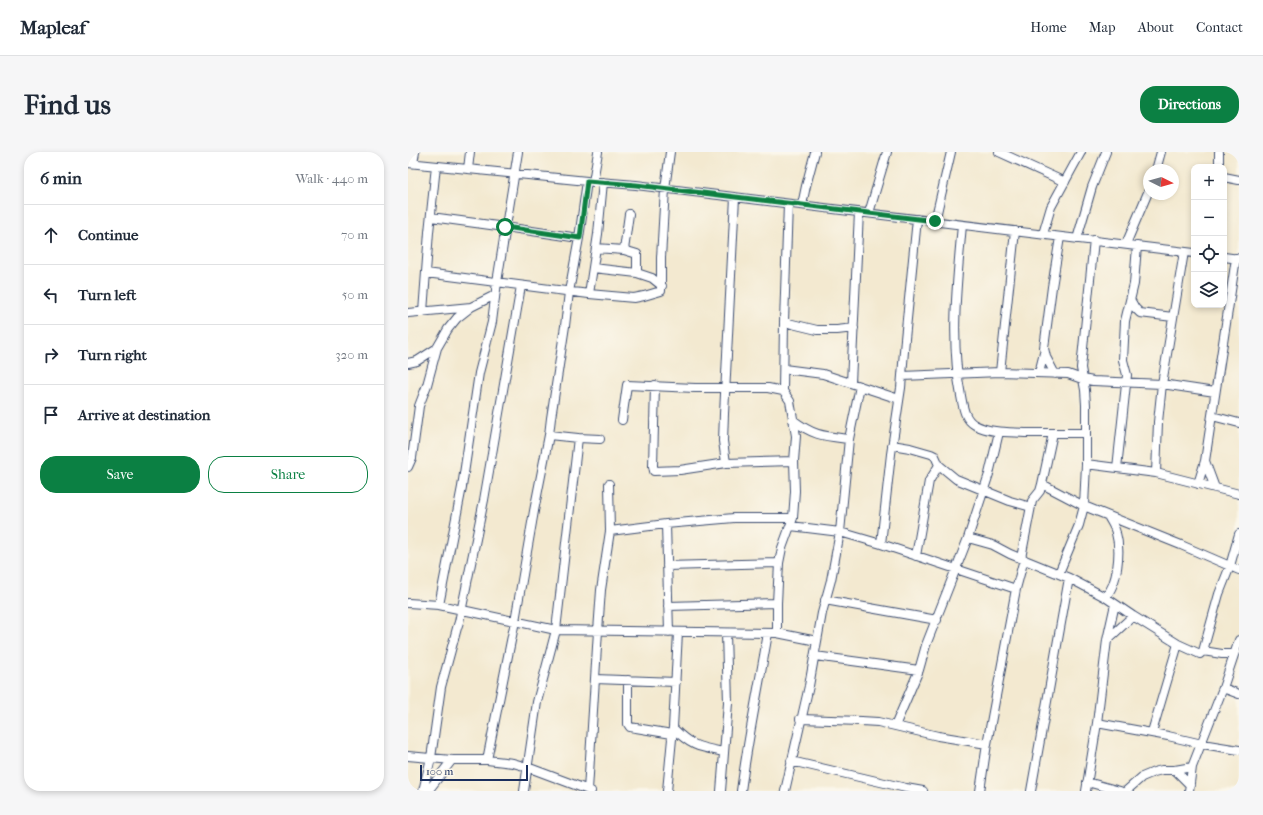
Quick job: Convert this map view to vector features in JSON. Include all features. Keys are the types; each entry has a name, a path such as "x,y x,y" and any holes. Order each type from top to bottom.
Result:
{"street":[{"path":"415,152 410,163 735,197 935,221 962,226 1043,234 1191,253"},
{"path":"468,169 470,152"},
{"path":"439,606 462,487 479,373 492,322 505,227 518,152"},
{"path":"487,760 515,621 534,510 549,435 569,292 590,181 598,152"},
{"path":"426,273 569,292 634,298 661,291 661,258 665,189 670,152"},
{"path":"802,205 815,152"},
{"path":"869,213 887,152"},
{"path":"935,221 951,152"},
{"path":"999,152 1065,182"},
{"path":"1043,234 1051,207 1081,152"},
{"path":"1077,239 1092,187 1106,152"},
{"path":"1158,164 1161,152"},
{"path":"1218,164 1219,152"},
{"path":"423,312 430,217 436,166"},
{"path":"1227,178 1239,180"},
{"path":"589,294 598,234 603,182"},
{"path":"726,463 723,441 735,197"},
{"path":"1126,244 1145,200"},
{"path":"777,633 776,603 779,563 782,548 792,522 796,436 790,401 783,391 788,204"},
{"path":"851,383 859,212"},
{"path":"624,250 629,214"},
{"path":"430,217 580,238"},
{"path":"881,544 892,445 900,399 917,219"},
{"path":"962,226 956,296 956,344 957,374 964,409 968,420 988,430 999,432 1053,434 1086,433"},
{"path":"1000,372 1015,231"},
{"path":"1039,373 1044,353 1044,340 1060,237"},
{"path":"1060,573 1077,530 1084,506 1086,433 1085,390 1081,368 1094,240"},
{"path":"1117,468 1127,381 1123,360 1125,321 1134,284 1137,246"},
{"path":"596,248 624,250 638,254 637,273"},
{"path":"1156,474 1158,422 1162,384 1184,252"},
{"path":"1198,484 1205,461 1215,392 1238,258 1227,257"},
{"path":"593,268 637,273 652,278 662,286"},
{"path":"423,791 431,758 441,687 462,611 484,500 520,286"},
{"path":"408,467 412,458 419,406 438,348 448,329 457,318 471,307 495,295"},
{"path":"1130,301 1140,314 1173,317"},
{"path":"408,313 471,307"},
{"path":"784,322 817,330 854,328"},
{"path":"408,363 417,361 438,348"},
{"path":"1044,353 1055,374"},
{"path":"1068,374 1081,368"},
{"path":"784,369 815,372 900,399"},
{"path":"902,376 1000,372 1068,374 1093,381 1127,381 1162,384 1215,392"},
{"path":"1085,390 1093,381"},
{"path":"622,420 627,385 655,385 695,388 768,388 783,391"},
{"path":"655,385 654,471 680,470 726,463 794,461"},
{"path":"785,791 800,719 809,686 825,600 831,580 840,532 849,439 860,386"},
{"path":"1212,416 1239,422"},
{"path":"793,420 806,429 823,436 849,439"},
{"path":"895,726 919,670 926,645 968,538 989,474 999,432"},
{"path":"980,791 987,744 1032,501 1040,491 1053,434"},
{"path":"549,435 600,439"},
{"path":"524,791 537,702 556,630 578,438"},
{"path":"892,445 931,454 934,456 939,465 956,479 1010,501 1031,507"},
{"path":"1205,461 1215,488"},
{"path":"1086,464 1156,474 1239,494"},
{"path":"916,556 929,481 939,465"},
{"path":"408,756 452,760 487,760 513,763 590,790 601,590 610,532 609,484"},
{"path":"1042,484 1084,506 1239,570"},
{"path":"1105,597 1112,587 1117,568 1118,556 1117,535 1108,516"},
{"path":"610,532 666,524 734,518 792,522 840,532 881,544 1016,589"},
{"path":"666,524 669,632"},
{"path":"968,538 993,545 1010,554 1060,573 1105,597 1178,644 1201,654 1239,534"},
{"path":"667,566 779,563"},
{"path":"1031,791 1069,578"},
{"path":"825,600 936,620"},
{"path":"408,603 439,606 556,630 777,633 817,642"},
{"path":"668,606 776,603"},
{"path":"1086,791 1097,723 1107,640 1114,604"},
{"path":"1107,640 1133,616"},
{"path":"667,791 673,731 678,632"},
{"path":"721,791 728,703 726,633"},
{"path":"741,791 746,749 768,633"},
{"path":"1189,789 1192,767 1223,688 1239,640"},
{"path":"1152,732 1178,644"},
{"path":"1203,651 1234,654"},
{"path":"815,656 919,670"},
{"path":"595,679 676,682"},
{"path":"628,680 628,724 630,727 673,731 692,744 724,752"},
{"path":"1223,688 1239,694"},
{"path":"800,719 878,722 938,736 987,744"},
{"path":"1097,723 1152,732 1202,744 1239,750"},
{"path":"428,791 452,760"},
{"path":"791,761 923,791"},
{"path":"1126,791 1142,777 1154,772 1192,767"},
{"path":"1175,770 1189,789"},
{"path":"1088,782 1120,791"}],"route":[{"path":"505,227 580,238 587,181 636,185 935,221"}]}
